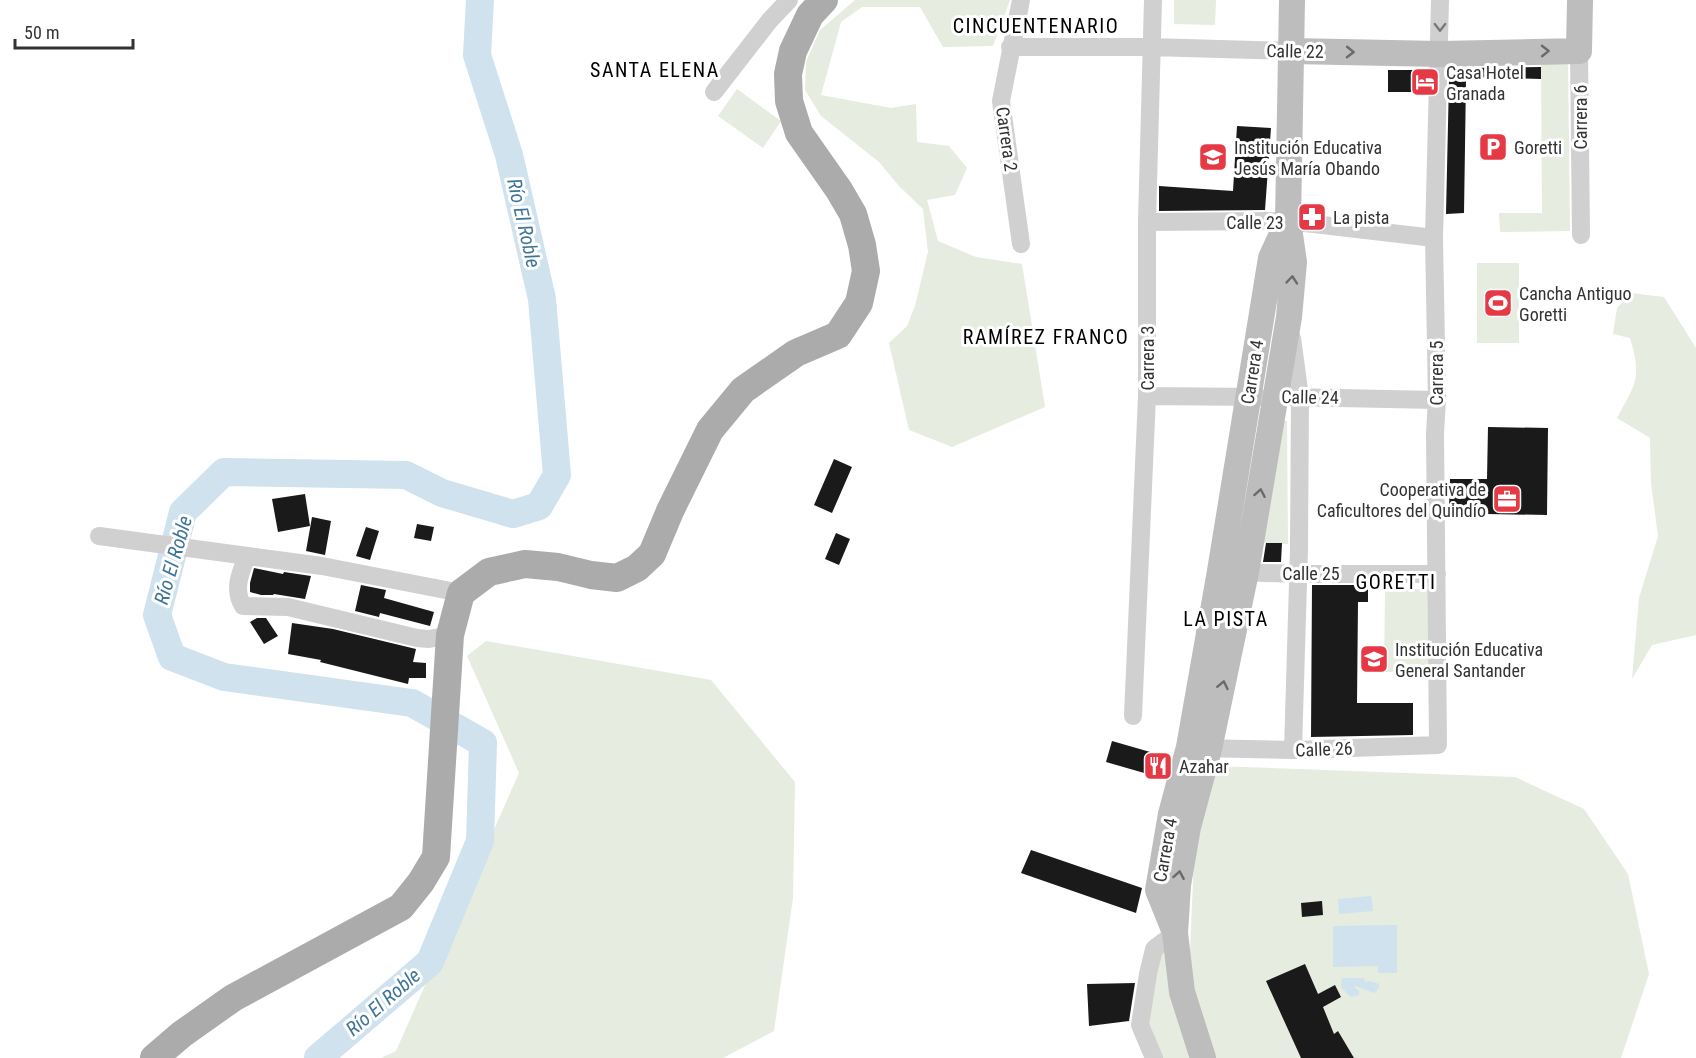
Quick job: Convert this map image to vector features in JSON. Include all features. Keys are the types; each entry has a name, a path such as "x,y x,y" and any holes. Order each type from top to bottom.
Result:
{"main road":[{"path":"154,1058 182,1034 232,998 401,907 422,882 436,857 450,635 461,593 489,572 525,564 558,567 591,576 617,578 638,568 652,554 710,430 743,390 796,353 838,335 859,303 866,272 862,245 853,214 799,133 789,101 788,74 793,51 810,15 824,0"},
{"name":"Carrera 4","path":"1203,1058 1182,992 1175,933 1158,891 1171,814 1199,748 1246,572 1288,397 1289,317 1293,262 1288,221 1292,0"},
{"name":"Carrera 6","path":"1579,51 1580,0"},
{"name":"Calle 22","path":"1292,51 1440,54 1579,51"},
{"name":"Carrera 4","path":"1199,748 1220,571 1271,258 1288,221"}],"street":[{"path":"714,92 789,0"},
{"name":"Carrera 2","path":"1021,0 1000,101 1010,153 1021,244"},
{"name":"Carrera 3","path":"1133,716 1147,396 1147,222 1153,0"},
{"name":"Carrera 5","path":"1438,746 1434,238 1440,0"},
{"name":"Calle 22","path":"1010,46 1292,51"},
{"name":"Carrera 6","path":"1579,51 1581,235"},
{"name":"Calle 23","path":"1147,222 1288,221 1434,238"},
{"name":"Calle 24","path":"1147,396 1437,400"},
{"name":"Carrera 4","path":"1288,397 1298,574 1293,750"},
{"path":"99,536 322,566 461,593"},
{"path":"247,556 238,579 238,597 243,606 288,607 423,639 450,635"},
{"name":"Calle 25","path":"1220,571 1298,574 1437,574"},
{"name":"Calle 26","path":"1199,748 1293,750 1438,746"},
{"path":"1154,1058 1140,1025 1148,974 1154,949 1175,933"}],"shaded area":[{"path":"855,0 1010,0 993,46 943,47 920,7 862,7 841,22 821,95 891,108 916,104 917,142 949,146 967,168 955,195 927,200 938,241 976,257 1022,264 1045,407 952,447 909,430 889,343 907,326 915,306 928,252 923,209 899,186 879,162 821,116 805,90 806,62 820,30"},
{"path":"1174,0 1216,0 1215,25 1174,24"},
{"path":"1541,64 1568,64 1570,231 1500,232 1499,213 1542,213"},
{"path":"737,89 781,121 763,148 718,116"},
{"name":"Cancha Antiguo Goretti","path":"1477,263 1519,263 1519,343 1477,343"},
{"path":"1631,293 1664,297 1696,348 1696,635 1652,645 1632,679 1639,598 1658,536 1651,483 1650,438 1617,418 1633,388 1636,372 1630,338 1613,334 1617,308"},
{"path":"1278,420 1287,421 1288,544 1259,543"},
{"path":"1385,589 1432,589 1432,672 1384,672"},
{"path":"486,641 711,680 795,782 793,898 774,1031 723,1058 381,1058 396,1051 519,773 467,656"},
{"path":"1215,766 1515,777 1584,809 1628,874 1649,974 1621,1058 1214,1058 1193,992 1190,952 1194,857"},
{"path":"1164,950 1191,1058 1161,1058 1146,1020 1158,955"}],"water":[{"path":"1371,896 1373,911 1339,914 1338,899"},
{"path":"1397,925 1397,973 1378,973 1378,966 1333,967 1333,926"},
{"path":"1342,978 1363,978 1366,982 1379,984 1379,988 1374,993 1355,986 1359,995 1351,997 1341,987"}],"building":[{"path":"1541,67 1541,79 1468,77 1464,68"},
{"path":"1388,70 1427,70 1426,92 1388,92"},
{"path":"1466,79 1464,213 1446,214 1449,80"},
{"path":"1237,126 1271,128 1265,210 1159,211 1159,186 1233,191"},
{"path":"1488,427 1548,428 1547,515 1487,514 1487,508 1449,508 1450,479 1487,479"},
{"path":"834,459 852,467 832,513 814,505"},
{"path":"305,494 310,526 278,532 272,499"},
{"path":"312,517 331,521 325,555 306,551"},
{"path":"417,524 434,527 431,541 414,538"},
{"path":"366,527 379,531 370,560 356,556"},
{"path":"836,533 850,539 839,565 825,559"},
{"path":"1266,543 1282,543 1281,562 1263,562"},
{"path":"254,568 283,574 284,572 311,576 305,599 250,592"},
{"path":"361,585 386,590 384,598 434,612 430,626 380,613 379,617 355,611"},
{"path":"1312,585 1368,585 1368,602 1358,602 1357,703 1413,703 1413,735 1311,737"},
{"path":"257,618 266,618 278,636 264,644 250,622"},
{"path":"292,623 333,629 416,649 413,662 426,663 426,678 409,678 408,684 320,662 321,660 288,654"},
{"path":"1112,741 1171,758 1165,779 1106,762"},
{"path":"1031,850 1142,888 1136,913 1021,873"},
{"path":"1322,901 1323,915 1302,917 1301,903"},
{"path":"1305,964 1318,994 1335,985 1341,997 1323,1007 1334,1034 1338,1031 1354,1058 1301,1058 1266,981"},
{"path":"1135,983 1129,1021 1089,1026 1087,984"}],"waterway":[{"name":"Río El Roble","path":"318,1058 430,962 480,841 483,743 412,703 224,677 172,657 157,615 183,512 224,472 406,475 442,493 513,514 539,506 557,475 542,299 509,155 477,55 480,0"}],"place":[{"name":"Casa Hotel Granada","path":"1425,82"},
{"name":"Goretti","path":"1493,147"},
{"name":"Institución Educativa Jesús María Obando","path":"1213,157"},
{"name":"La pista","path":"1312,217"},
{"name":"Cancha Antiguo Goretti","path":"1498,303"},
{"name":"Cooperativa de Caficultores del Quindío","path":"1507,499"},
{"name":"Institución Educativa General Santander","path":"1374,659"},
{"name":"Azahar","path":"1158,766"}],"district":[{"name":"CINCUENTENARIO","path":"1036,26"},
{"name":"SANTA ELENA","path":"655,70"},
{"name":"RAMÍREZ FRANCO","path":"1046,337"},
{"name":"GORETTI","path":"1396,582"},
{"name":"LA PISTA","path":"1226,619"}]}
